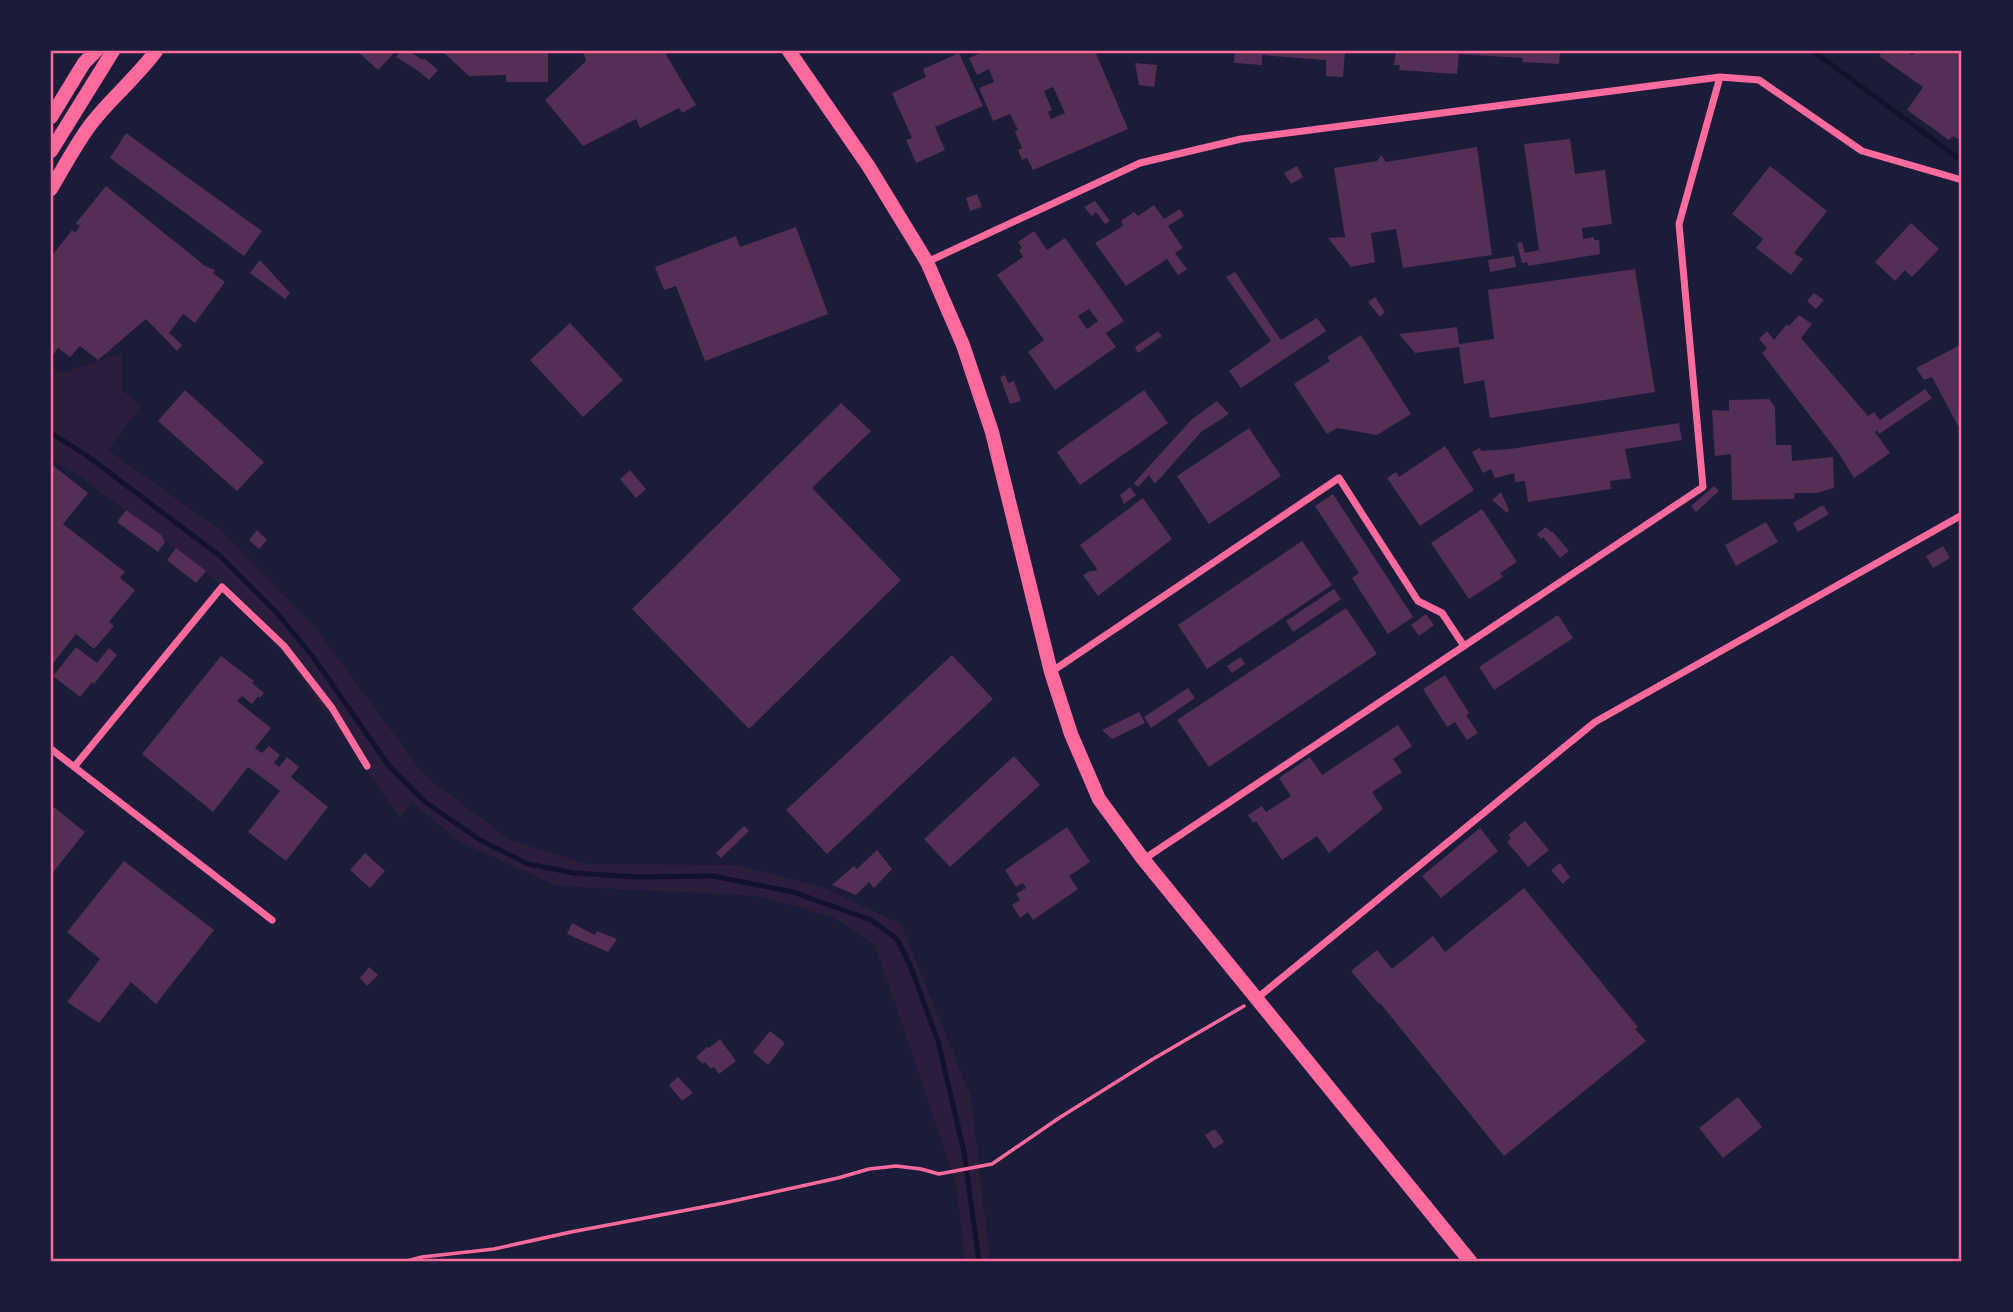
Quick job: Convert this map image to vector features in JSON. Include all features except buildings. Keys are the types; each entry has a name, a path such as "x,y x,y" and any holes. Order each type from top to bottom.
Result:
{"main road":[{"path":"51,117 84,63 96,51"},
{"path":"51,151 113,51"},
{"path":"51,189 91,125 145,57 156,51"},
{"path":"789,51 869,167 927,262 963,345 992,432 1051,672 1070,734 1099,799 1143,859 1255,999 1470,1261"}],"street":[{"path":"927,262 1140,163 1241,139 1720,77 1759,79 1863,151 1962,180"},
{"path":"1143,859 1703,487 1679,224 1720,77"},
{"path":"1051,672 1339,478 1418,601 1442,612 1464,646"},
{"path":"1255,999 1595,723 1962,515"},
{"path":"74,767 222,587 284,646 331,708 367,766"},
{"path":"51,749 272,920"}],"path":[{"path":"407,1261 494,1249 572,1231 724,1203 869,1169 896,1166 939,1174 992,1164 1153,1059 1255,999"}],"shaded area":[{"path":"121,353 121,389 141,406 108,450 220,530 313,625 425,776 510,840 587,864 735,865 822,887 901,924 971,1097 990,1261 965,1261 956,1184 875,944 832,917 758,896 557,886 460,842 411,801 400,818 288,659 214,578 81,477 51,460 51,368 64,372"}],"waterway":[{"path":"1813,51 1962,161"},
{"path":"51,433 86,455 220,556 276,612 313,657 389,766 425,802 480,840 528,864 574,873 638,877 713,876 793,892 871,920 897,939 910,965 938,1041 964,1152 979,1261"}]}
